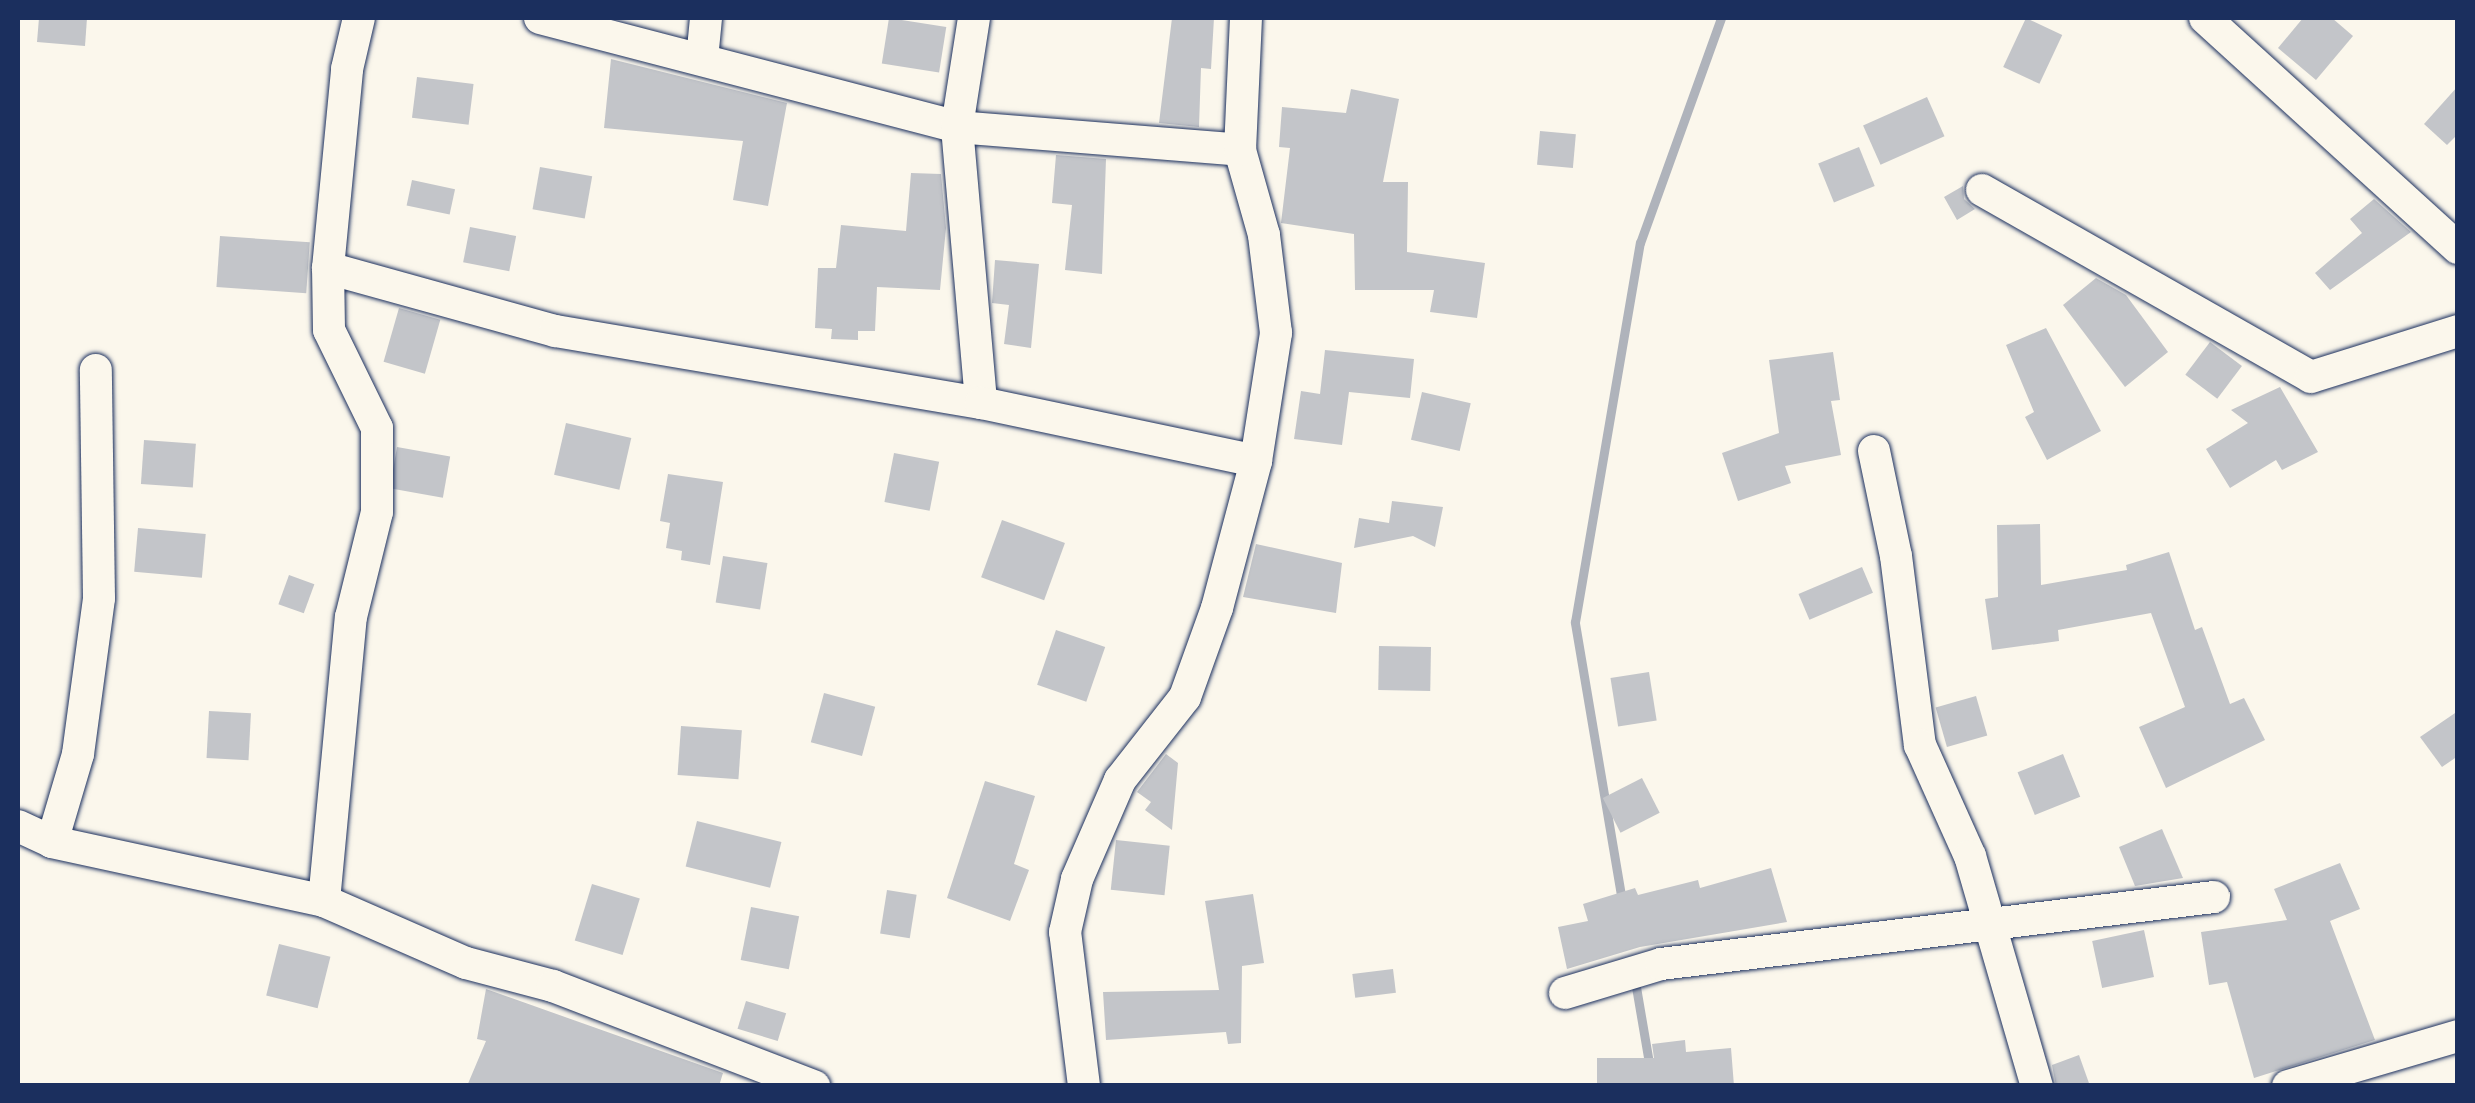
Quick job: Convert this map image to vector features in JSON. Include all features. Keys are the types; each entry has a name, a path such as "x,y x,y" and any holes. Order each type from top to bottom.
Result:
{"street":[{"path":"324,901 351,618 377,512 377,428 329,330 328,268 347,69 359,18"},
{"path":"540,18 957,127 1240,150"},
{"path":"702,59 706,18"},
{"path":"974,18 957,127 981,403"},
{"path":"1084,1086 1065,932 1077,879 1120,780 1185,697 1217,608 1256,461 1276,333 1264,235 1240,150 1246,18"},
{"path":"2205,18 2458,248"},
{"path":"1982,190 2311,377 2458,330"},
{"path":"328,268 592,338 981,403 1256,461"},
{"path":"52,842 78,754 99,598 96,370"},
{"path":"1874,451 1896,556 1920,746 1970,856 2037,1086"},
{"path":"18,826 52,842 324,901 466,962 553,986 814,1086"},
{"path":"1565,993 1662,964 2214,897"},
{"path":"2288,1086 2458,1036"}],"building":[{"path":"39,18 87,18 85,46 37,42"},
{"path":"889,18 946,27 939,73 882,63"},
{"path":"1172,18 1214,18 1211,69 1201,68 1199,127 1159,123"},
{"path":"2026,18 2062,35 2039,84 2003,67"},
{"path":"2303,18 2332,18 2353,36 2316,80 2278,48"},
{"path":"611,59 787,103 768,206 733,200 743,141 604,128"},
{"path":"417,77 474,84 469,125 412,118"},
{"path":"2458,86 2458,134 2447,145 2424,124"},
{"path":"1351,89 1399,99 1383,182 1408,182 1407,252 1485,263 1477,318 1430,312 1434,290 1355,290 1354,234 1281,223 1290,148 1279,147 1282,107 1346,113"},
{"path":"1927,97 1944,136 1881,165 1863,125"},
{"path":"1540,131 1576,134 1573,168 1537,165"},
{"path":"1859,147 1875,186 1834,202 1818,163"},
{"path":"1056,155 1106,159 1102,274 1065,270 1072,205 1052,203"},
{"path":"540,167 592,176 585,219 533,209"},
{"path":"911,173 941,174 946,228 940,290 877,287 875,331 858,331 858,340 831,339 832,329 815,328 818,268 836,268 841,225 906,231"},
{"path":"412,180 455,189 450,215 407,205"},
{"path":"1963,186 1964,199 1975,209 1957,220 1944,197"},
{"path":"2374,199 2411,232 2330,290 2315,273 2362,233 2350,219"},
{"path":"470,227 516,236 509,271 463,262"},
{"path":"220,236 310,242 306,293 216,287"},
{"path":"995,260 1039,264 1031,348 1004,344 1009,305 992,303"},
{"path":"2096,278 2126,295 2168,352 2125,387 2063,305"},
{"path":"399,308 440,320 425,374 384,362"},
{"path":"2046,328 2101,431 2047,460 2025,417 2034,412 2006,345"},
{"path":"2210,342 2242,366 2217,399 2185,375"},
{"path":"1325,350 1414,359 1410,398 1349,392 1342,445 1294,439 1301,391 1320,394"},
{"path":"1833,352 1840,400 1831,401 1841,455 1785,466 1791,483 1738,501 1722,453 1779,433 1769,360"},
{"path":"2280,387 2318,452 2282,470 2276,460 2230,488 2206,449 2248,423 2231,410"},
{"path":"1422,392 1471,403 1460,451 1411,440"},
{"path":"566,423 631,438 619,490 554,475"},
{"path":"144,440 196,444 193,488 141,484"},
{"path":"397,447 450,456 443,498 390,488"},
{"path":"894,453 939,462 930,511 884,502"},
{"path":"668,474 723,482 710,565 681,560 682,551 666,548 670,523 660,521"},
{"path":"1392,501 1443,507 1435,547 1413,536 1354,548 1359,518 1389,523"},
{"path":"1002,520 1065,543 1044,600 981,577"},
{"path":"2040,524 2041,585 2127,570 2126,565 2169,552 2195,630 2202,627 2230,704 2244,698 2265,740 2166,788 2139,727 2185,707 2151,613 2058,630 2059,641 1992,650 1985,599 1998,597 1997,525"},
{"path":"138,528 206,534 202,578 134,572"},
{"path":"1256,544 1342,563 1336,613 1243,597"},
{"path":"723,556 767,563 760,609 716,602"},
{"path":"1862,567 1873,593 1809,620 1798,594"},
{"path":"289,575 314,584 304,613 278,604"},
{"path":"1056,630 1105,647 1086,702 1037,685"},
{"path":"1379,646 1431,647 1430,691 1378,690"},
{"path":"1649,672 1657,720 1618,726 1610,678"},
{"path":"824,693 875,707 862,756 811,742"},
{"path":"1976,696 1987,735 1947,747 1936,708"},
{"path":"209,711 251,713 248,760 207,758"},
{"path":"2458,711 2458,756 2442,767 2420,737"},
{"path":"681,726 742,730 738,779 678,775"},
{"path":"1166,754 1178,763 1172,830 1145,810 1151,802 1137,792"},
{"path":"2063,754 2080,797 2035,815 2018,772"},
{"path":"1642,778 1660,813 1621,833 1603,798"},
{"path":"985,781 1035,796 1014,864 1029,870 1010,921 947,898"},
{"path":"697,821 781,842 770,888 686,867"},
{"path":"2162,829 2183,878 2135,886 2119,847"},
{"path":"1116,840 1170,846 1164,895 1111,890"},
{"path":"2340,863 2360,909 2330,921 2375,1040 2254,1078 2227,982 2209,985 2201,932 2287,920 2274,889"},
{"path":"1771,868 1787,922 1640,947 1567,969 1558,927 1588,921 1583,904 1635,888 1638,895 1698,880 1700,888"},
{"path":"592,884 640,899 623,955 575,940"},
{"path":"887,890 917,895 910,938 880,933"},
{"path":"1253,894 1264,963 1242,966 1241,1043 1228,1044 1226,1032 1106,1040 1103,992 1219,990 1205,901"},
{"path":"751,907 799,916 789,969 741,960"},
{"path":"2144,930 2154,977 2102,988 2092,941"},
{"path":"279,944 330,957 318,1008 266,995"},
{"path":"1393,969 1396,993 1355,998 1352,974"},
{"path":"486,989 723,1073 719,1086 467,1086 486,1041 477,1039"},
{"path":"746,1001 786,1013 778,1041 738,1029"},
{"path":"1685,1040 1686,1052 1731,1048 1734,1086 1597,1086 1597,1058 1654,1058 1652,1044"},
{"path":"2079,1055 2090,1086 2056,1086 2052,1065"}],"waterway":[{"path":"1622,901 1575,622 1640,243 1721,18"},
{"path":"1635,981 1650,1069"}]}
